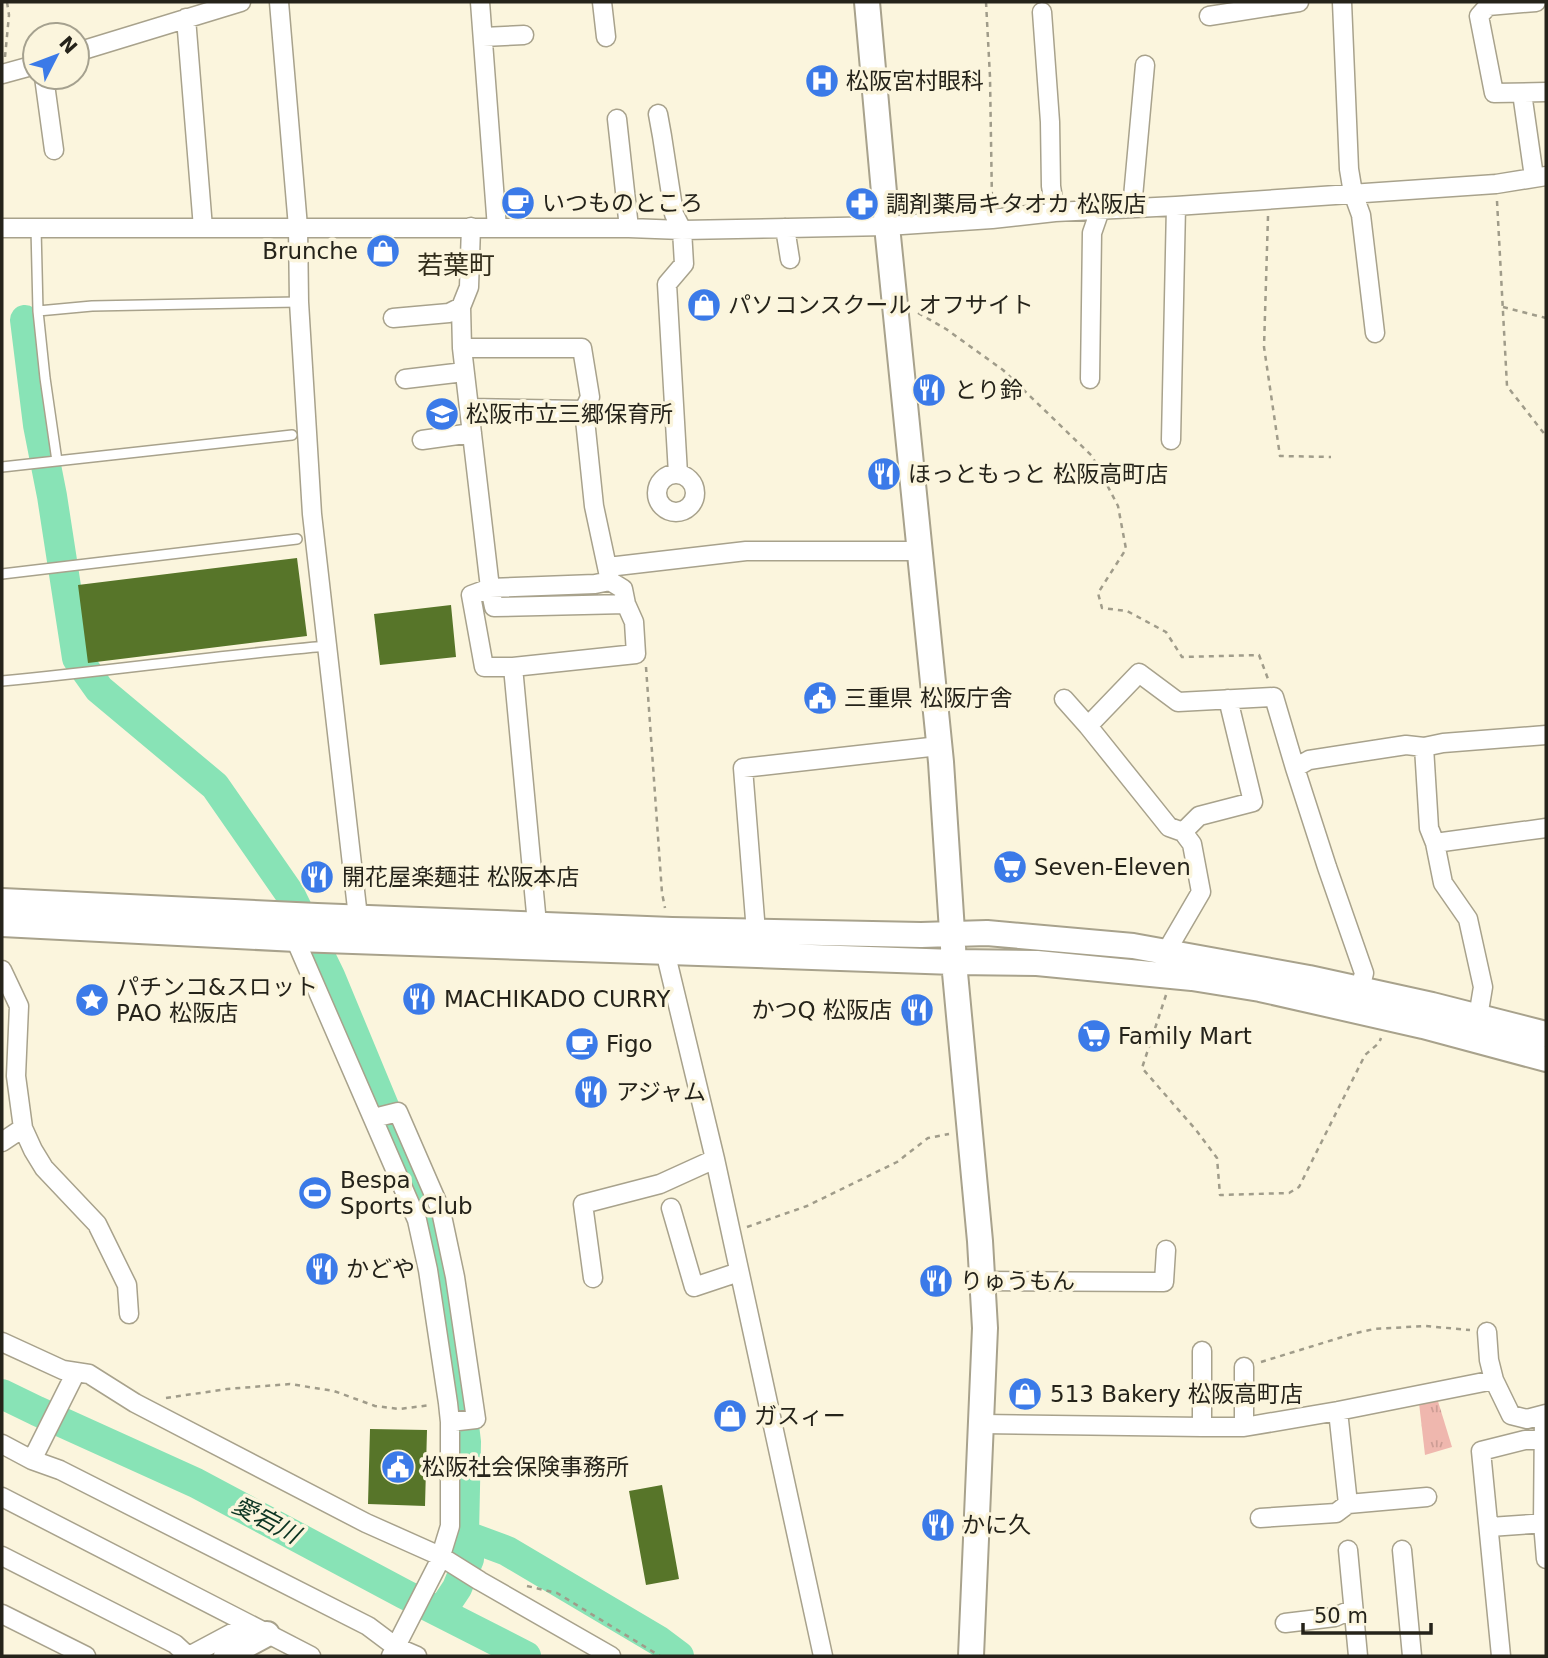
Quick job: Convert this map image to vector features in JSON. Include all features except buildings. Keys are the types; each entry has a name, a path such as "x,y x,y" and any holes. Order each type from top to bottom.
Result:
{"street":[{"path":"91,48 242,2"},
{"path":"279,2 298,227 299,302 312,514 358,917"},
{"path":"480,2 497,228"},
{"path":"602,2 606,37"},
{"path":"867,2 939,746 985,1328 971,1656"},
{"path":"1209,16 1299,2"},
{"path":"1342,2 1349,169 1353,193 1361,215 1374,333"},
{"path":"1536,2 1488,6 1479,16 1494,93 1546,92"},
{"path":"1042,12 1050,122 1051,186 1055,212"},
{"path":"186,18 203,228"},
{"path":"483,37 524,35"},
{"path":"1132,208 1145,65"},
{"path":"2,74 21,69"},
{"path":"46,91 54,150"},
{"path":"2,228 471,227 682,230 887,226 1055,212 1496,184 1540,176 1522,93"},
{"path":"658,114 674,214 682,230 684,264 667,284 678,474"},
{"path":"617,119 629,228"},
{"path":"1171,440 1176,206"},
{"path":"1090,379 1092,233 1100,210"},
{"path":"471,227 470,287 461,307 462,348 494,607 626,604"},
{"path":"785,228 790,259"},
{"path":"393,318 449,313 461,307"},
{"path":"462,348 582,348 590,397 584,410 594,506 609,574 623,589 634,622 636,654 513,667 484,667 471,595 490,587 595,583 609,574 746,551 919,551"},
{"path":"405,379 464,372"},
{"path":"470,408 584,410"},
{"path":"422,440 472,433"},
{"path":"513,667 537,924"},
{"path":"1088,726 1139,673 1178,702 1274,697 1327,867 1364,973 1360,989"},
{"path":"1064,699 1169,827 1183,832 1192,844 1201,892 1166,952"},
{"path":"1183,832 1199,816 1254,802 1227,699"},
{"path":"1295,768 1309,760 1406,745 1424,747 1443,743 1546,735"},
{"path":"756,932 743,768 939,746"},
{"path":"1424,747 1429,828 1435,843 1443,883 1468,919 1483,987 1478,1017"},
{"path":"1435,843 1546,828"},
{"path":"2,901 672,930 1001,934 1133,946 1309,978 1546,1034"},
{"path":"287,914 417,1220 429,1270 443,1352 451,1422 450,1526 444,1561 394,1652"},
{"path":"2,924 298,939 1037,963 1172,976 1259,989 1388,1018 1546,1059"},
{"path":"665,951 715,1159 822,1656"},
{"path":"2,970 19,1006 16,1076 23,1128 44,1168 97,1224 127,1285 129,1314"},
{"path":"375,1118 398,1112 442,1211 476,1419 451,1422"},
{"path":"2,1142 23,1128"},
{"path":"593,1278 583,1204 660,1184 715,1159"},
{"path":"404,1187 426,1177"},
{"path":"671,1208 694,1287 739,1272"},
{"path":"982,1281 1164,1282 1166,1250"},
{"path":"429,1270 452,1264"},
{"path":"1486,1332 1494,1380 1511,1415 1527,1419 1545,1415 1546,1559"},
{"path":"2,1342 63,1370 89,1374 135,1403 444,1561 611,1656"},
{"path":"443,1352 465,1347"},
{"path":"1202,1352 1202,1427"},
{"path":"1244,1367 1244,1427"},
{"path":"32,1460 76,1372"},
{"path":"982,1424 1244,1427 1494,1380"},
{"path":"1338,1411 1348,1504"},
{"path":"1501,1656 1481,1451 1525,1440 1544,1444"},
{"path":"2,1444 32,1460 60,1470 368,1626 394,1652 417,1656"},
{"path":"2,1497 310,1656"},
{"path":"1260,1518 1336,1513 1348,1504 1427,1497"},
{"path":"1490,1527 1545,1523"},
{"path":"1348,1550 1357,1656"},
{"path":"1402,1550 1412,1656"},
{"path":"2,1556 175,1644 189,1656 258,1629"},
{"path":"1285,1623 1335,1617 1353,1609"},
{"path":"2,1614 86,1656"},
{"path":"226,1656 258,1629"}],"lane":[{"path":"36,228 38,311 57,461"},
{"path":"38,311 92,306 299,302"},
{"path":"2,467 292,435"},
{"path":"2,574 297,538"},
{"path":"2,681 328,646"}],"path":[{"path":"2,74 9,15 7,2"},
{"path":"986,2 992,219"},
{"path":"1496,184 1507,386 1546,436"},
{"path":"1269,199 1264,347 1280,456 1331,457"},
{"path":"894,299 946,329 1003,370 1091,456 1118,506 1126,549 1098,593 1102,608 1127,611 1166,632 1182,657 1259,655 1274,697"},
{"path":"1503,307 1546,318"},
{"path":"645,660 662,893 667,917"},
{"path":"1172,976 1142,1068 1217,1158 1220,1195 1289,1193 1298,1187 1365,1055 1379,1043 1388,1018"},
{"path":"730,1233 807,1206 897,1162 928,1138 955,1132"},
{"path":"1244,1367 1374,1329 1425,1326 1486,1332"},
{"path":"135,1403 227,1389 290,1384 334,1391 375,1406 399,1409 448,1403"},
{"path":"524,1586 557,1593 660,1656"}],"green space":[{"path":"1437,1398 1452,1447 1425,1455 1419,1403"}],"waterway":[{"path":"25,320 38,425 77,658 99,689 215,786 290,894 330,976 429,1215 449,1300 466,1442 464,1535 469,1559 457,1588 441,1612"},
{"name":"愛宕川","path":"2,1394 196,1483 526,1656"},
{"path":"464,1535 507,1551 659,1641 679,1656"}],"place":[{"name":"松阪宮村眼科","path":"822,81"},
{"name":"いつものところ","path":"518,203"},
{"name":"調剤薬局キタオカ 松阪店","path":"862,204"},
{"name":"Brunche","path":"383,251"},
{"name":"パソコンスクール オフサイト","path":"704,305"},
{"name":"とり鈴","path":"929,390"},
{"name":"松阪市立三郷保育所","path":"442,414"},
{"name":"ほっともっと 松阪高町店","path":"884,474"},
{"name":"三重県 松阪庁舎","path":"820,698"},
{"name":"Seven-Eleven","path":"1010,867"},
{"name":"開花屋楽麺荘 松阪本店","path":"317,877"},
{"name":"MACHIKADO CURRY","path":"419,999"},
{"name":"パチンコ&スロット PAO 松阪店","path":"92,1000"},
{"name":"かつQ 松阪店","path":"917,1010"},
{"name":"Family Mart","path":"1094,1036"},
{"name":"Figo","path":"582,1044"},
{"name":"アジャム","path":"591,1092"},
{"name":"Bespa Sports Club","path":"315,1193"},
{"name":"かどや","path":"322,1269"},
{"name":"りゅうもん","path":"936,1281"},
{"name":"513 Bakery 松阪高町店","path":"1025,1394"},
{"name":"ガスィー","path":"730,1416"},
{"name":"松阪社会保険事務所","path":"398,1467"},
{"name":"かに久","path":"938,1525"}],"district":[{"name":"若葉町","path":"456,265"}]}
